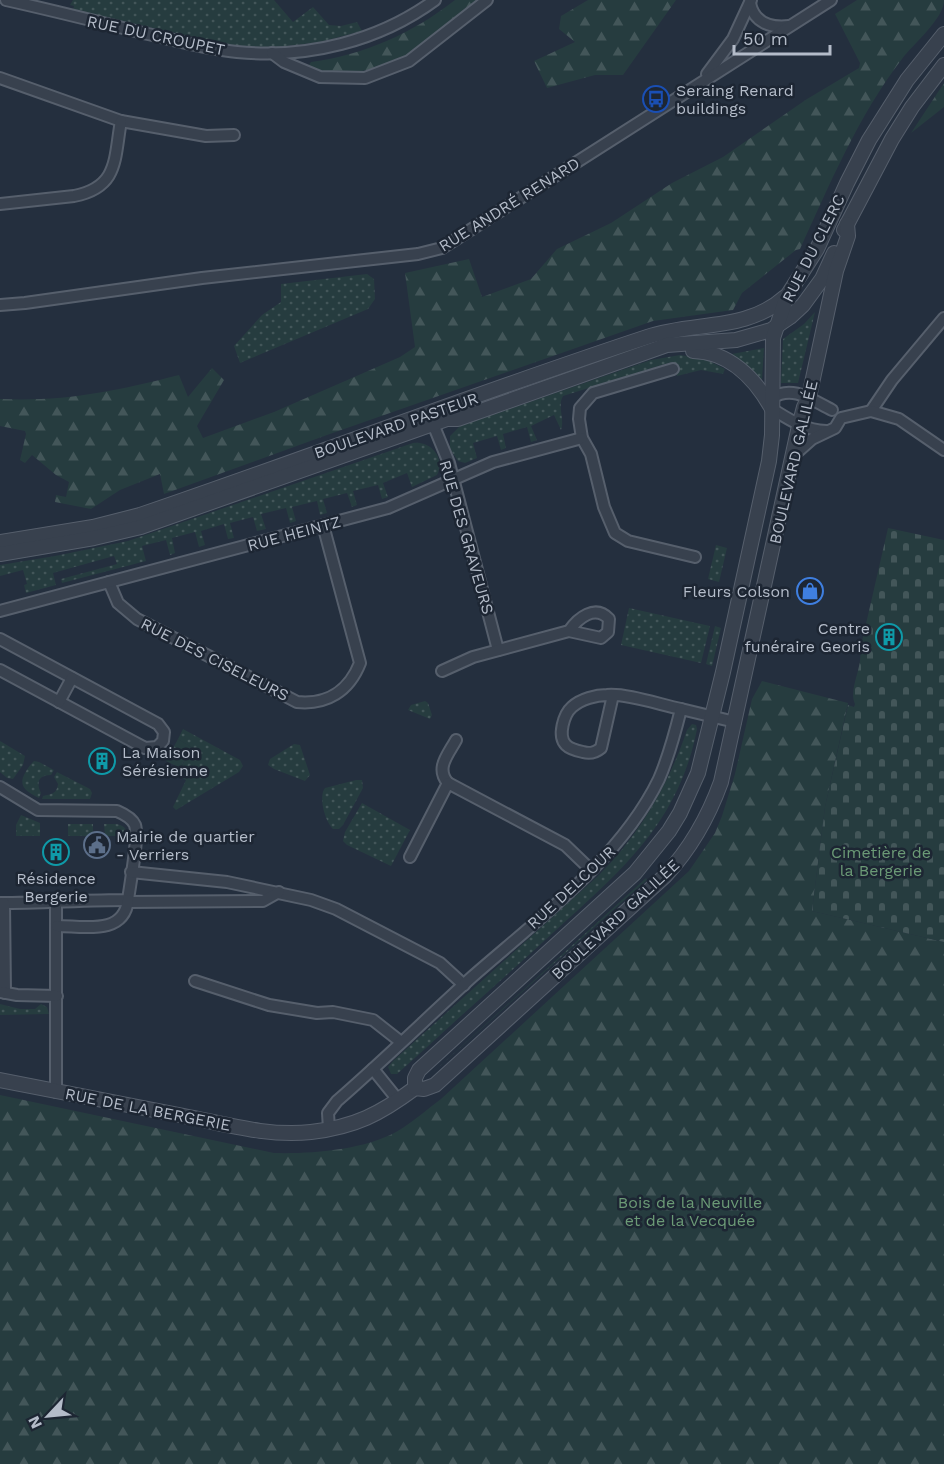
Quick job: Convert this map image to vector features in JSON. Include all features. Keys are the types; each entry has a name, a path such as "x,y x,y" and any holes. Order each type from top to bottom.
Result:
{"street":[{"name":"RUE DU CROUPET","path":"6,0 215,49 245,53 323,48 360,39 404,20 435,0"},
{"name":"RUE DU CROUPET","path":"271,53 284,62 320,76 365,78 410,61 487,0"},
{"name":"RUE ANDRÉ RENARD","path":"0,305 202,278 400,256 442,248 831,0"},
{"path":"751,2 755,15 766,24 777,27 789,26"},
{"path":"695,85 718,60 733,39 751,2"},
{"name":"RUE DU CLERC","path":"776,327 787,296 816,249 846,183 875,130 907,80 944,34"},
{"name":"RUE DU CLERC","path":"776,327 790,317 812,293 826,270 846,224 907,115 944,65"},
{"path":"0,78 121,121 206,136 234,135"},
{"path":"0,204 74,196 85,194 101,186 112,169 121,121"},
{"name":"RUE DU CLERC","path":"827,308 840,255 848,236 846,224"},
{"name":"BOULEVARD PASTEUR","path":"0,542 93,527 140,515 657,334 751,318 773,308 787,296"},
{"name":"BOULEVARD GALILÉE","path":"297,1133 329,1129 367,1119 415,1088 424,1089 435,1085 676,864 689,848 710,812 721,782 799,426 809,397 827,308"},
{"path":"871,411 892,380 944,318"},
{"name":"BOULEVARD PASTEUR","path":"0,554 94,538 141,527 447,419 458,419 668,345 745,339 776,327"},
{"name":"BOULEVARD GALILÉE","path":"415,1088 415,1078 419,1070 635,873 659,846 692,789 713,716 769,461 772,359 776,327"},
{"name":"BOULEVARD PASTEUR","path":"661,349 708,351 720,356 741,369 772,403"},
{"path":"673,369 593,393 585,400 579,414 582,438 591,454 604,507 615,533 628,541 651,548 695,557"},
{"path":"813,378 820,397 841,418"},
{"path":"827,431 799,426 772,403 778,393 790,392 809,397 832,410"},
{"path":"794,455 812,440 834,428 841,418 871,411 899,419 944,450"},
{"name":"RUE DES GRAVEURS","path":"433,424 449,463 498,650"},
{"name":"RUE HEINTZ","path":"0,610 388,508 493,462 582,438"},
{"name":"RUE DES CISELEURS","path":"109,582 118,603 131,615 297,702 309,703 333,696 352,681 360,663 323,525"},
{"path":"442,671 473,657 569,631"},
{"path":"0,639 158,724 164,732 163,741 157,747 146,748 0,670"},
{"path":"59,702 72,678"},
{"path":"613,695 600,748 597,752 582,752 566,746 562,733 567,711 582,701 606,695 613,695 681,709 735,722"},
{"name":"RUE DELCOUR","path":"329,1129 328,1113 332,1106 591,870 617,843 651,794 672,747 681,709"},
{"path":"456,740 442,766 443,777 448,783 565,845 591,870"},
{"path":"410,856 448,783"},
{"path":"0,787 39,810 117,811 124,813 132,821 136,832 128,901 124,916 112,925 57,926"},
{"path":"131,872 227,882 311,900 336,909 440,963 464,985"},
{"path":"57,996 16,996 2,992 2,903 56,903 67,900 263,901 279,892"},
{"path":"56,903 56,1092"},
{"path":"195,981 269,1005 317,1013 333,1012 373,1020 401,1042"},
{"path":"373,1069 398,1100"},
{"name":"RUE DE LA BERGERIE","path":"0,1080 243,1128 297,1133"}],"green space":[{"path":"73,0 274,0 293,22 313,7 329,25 341,26 357,22 362,31 320,42 279,47 230,45 73,10 74,6 70,5"},
{"path":"455,0 476,0 399,60 373,69 345,73 320,70 309,65 311,62 350,54 387,41 422,23"},
{"path":"588,0 676,0 623,75 595,75 547,88 534,61 575,42 559,29 561,16"},
{"path":"857,0 944,0 943,7 934,23 902,59 858,127 800,249 742,293 733,310 653,321 164,494 160,474 120,490 91,509 55,502 56,495 66,497 69,482 56,475 32,455 25,463 20,460 25,431 0,426 0,399 68,397 134,386 179,375 188,397 212,368 224,380 197,426 203,438 274,412 400,357 415,347 405,273 469,259 482,297 531,279 557,249 611,223 672,183 723,157 807,99 859,68 860,63 835,14"},
{"path":"944,83 944,107 911,133"},
{"path":"367,274 374,279 375,299 368,309 240,363 234,346 262,315 281,302 281,284"},
{"path":"815,312 798,383 781,383 783,339 804,324"},
{"path":"764,348 762,380 732,354"},
{"path":"680,355 705,359 725,369 723,374 701,370 677,376 672,362 563,396 561,430 554,415 531,426 537,440 531,442 527,427 503,434 506,448 501,450 497,436 473,443 477,458 465,463 458,461 450,449 450,436 460,426 651,360"},
{"path":"413,443 426,445 435,452 439,463 437,475 412,487 407,473 383,483 388,497 382,499 378,485 353,491 357,505 352,507 347,493 323,499 327,513 320,515 317,501 292,507 296,521 290,523 286,508 261,514 266,529 257,531 253,517 230,523 234,538 228,539 224,524 201,531 205,545 199,547 195,532 172,538 175,553 170,555 166,540 142,546 146,561 62,583 61,579 117,564 114,556 53,573 56,585 26,593 24,585 27,584 23,570 0,576 0,565 128,541"},
{"name":"Cimetière de la Bergerie","path":"888,528 944,540 944,942 812,911 825,807 848,705 854,707 855,704 853,692 860,664 860,650"},
{"path":"716,545 727,548 719,582 708,579"},
{"path":"629,608 710,626 701,663 621,645"},
{"path":"715,626 721,628 712,666 706,664"},
{"name":"Bois de la Neuville et de la Vecquée","path":"762,681 848,703 825,807 812,911 944,942 944,1464 0,1464 0,1095 274,1153 336,1150 368,1143 396,1132 441,1099 689,871 715,833 722,816 735,774 752,699"},
{"path":"425,701 432,715 430,719 408,710 411,705"},
{"path":"692,724 696,725 697,729 677,791 662,818 625,865 580,909 397,1074 391,1074 388,1067 393,1061 613,860 640,826 662,790 687,730"},
{"path":"183,729 240,760 243,766 239,772 176,810 173,807 186,780 177,775 191,747 178,739"},
{"path":"178,739 191,747 180,768 166,761"},
{"path":"0,741 25,756 23,765 13,779 7,778 0,772"},
{"path":"294,744 300,745 310,775 305,781 268,765 270,759"},
{"path":"34,761 54,770 51,775 43,776 39,780 41,793 39,798 28,791 22,782 25,773"},
{"path":"57,772 90,789 92,793 90,799 42,799 43,796 56,790 58,784 54,777"},
{"path":"362,780 363,788 343,825 339,829 333,829 323,809 323,792 325,788"},
{"path":"362,803 410,830 391,866 343,841 345,832"},
{"path":"21,815 40,823 40,836 16,836 16,825"},
{"path":"68,824 93,824 93,836 68,836"},
{"path":"104,824 123,826 128,836 105,836"},
{"path":"646,878 647,880 429,1076"},
{"path":"0,1004 20,1009 35,1009 41,1004 47,1007 49,1014 0,1015"}],"place":[{"name":"Seraing Renard buildings","path":"656,99"},
{"name":"Fleurs Colson","path":"810,591"},
{"name":"Centre funéraire Georis","path":"889,637"},
{"name":"La Maison Sérésienne","path":"102,761"},
{"name":"Mairie de quartier - Verriers","path":"97,845"},
{"name":"Résidence Bergerie","path":"56,852"}]}
